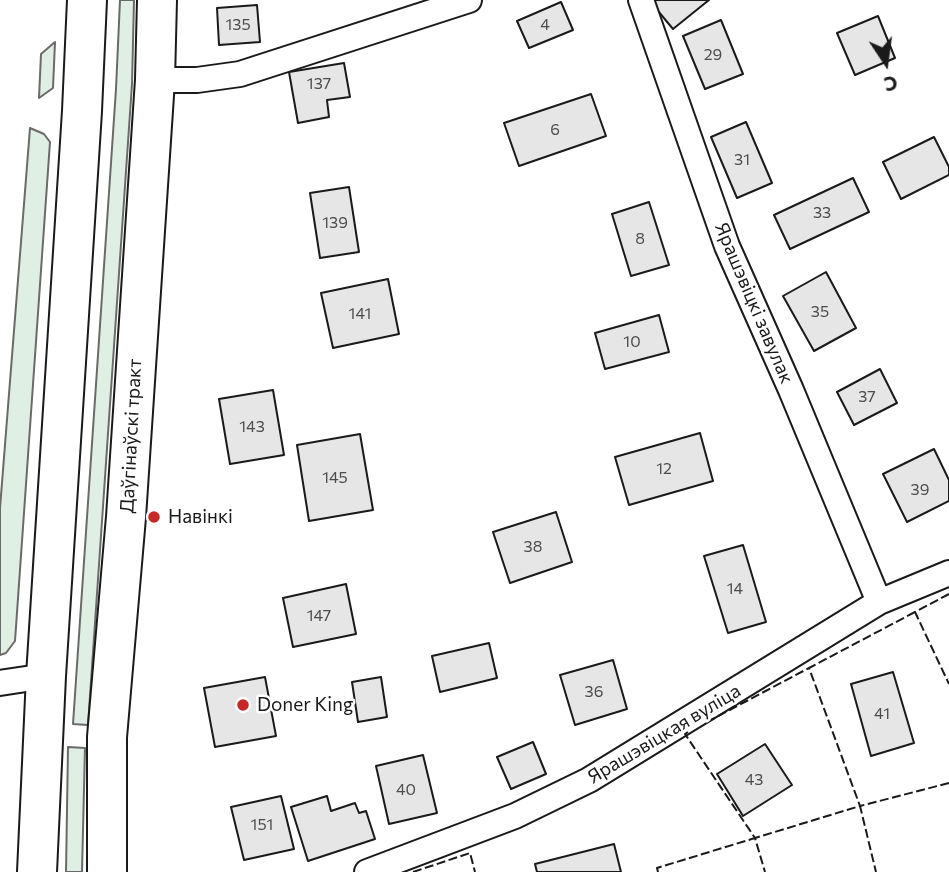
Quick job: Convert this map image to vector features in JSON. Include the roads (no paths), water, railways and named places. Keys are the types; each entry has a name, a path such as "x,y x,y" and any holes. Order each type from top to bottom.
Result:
{"main road":[{"path":"37,872 46,676 87,0"},
{"name":"Даўгінаўскі тракт","path":"107,872 107,737 126,517 155,80 157,0"}],"street":[{"path":"155,80 197,80 240,74 469,0"},
{"name":"Ярашэвіцкі завулак","path":"641,0 727,246 880,602"},
{"name":"Ярашэвіцкая вуліца","path":"367,872 515,816 589,780 880,602 949,573"},
{"path":"0,683 46,676"}],"place":[{"name":"Навінкі","path":"154,517"},
{"name":"Doner King","path":"243,705"}]}
